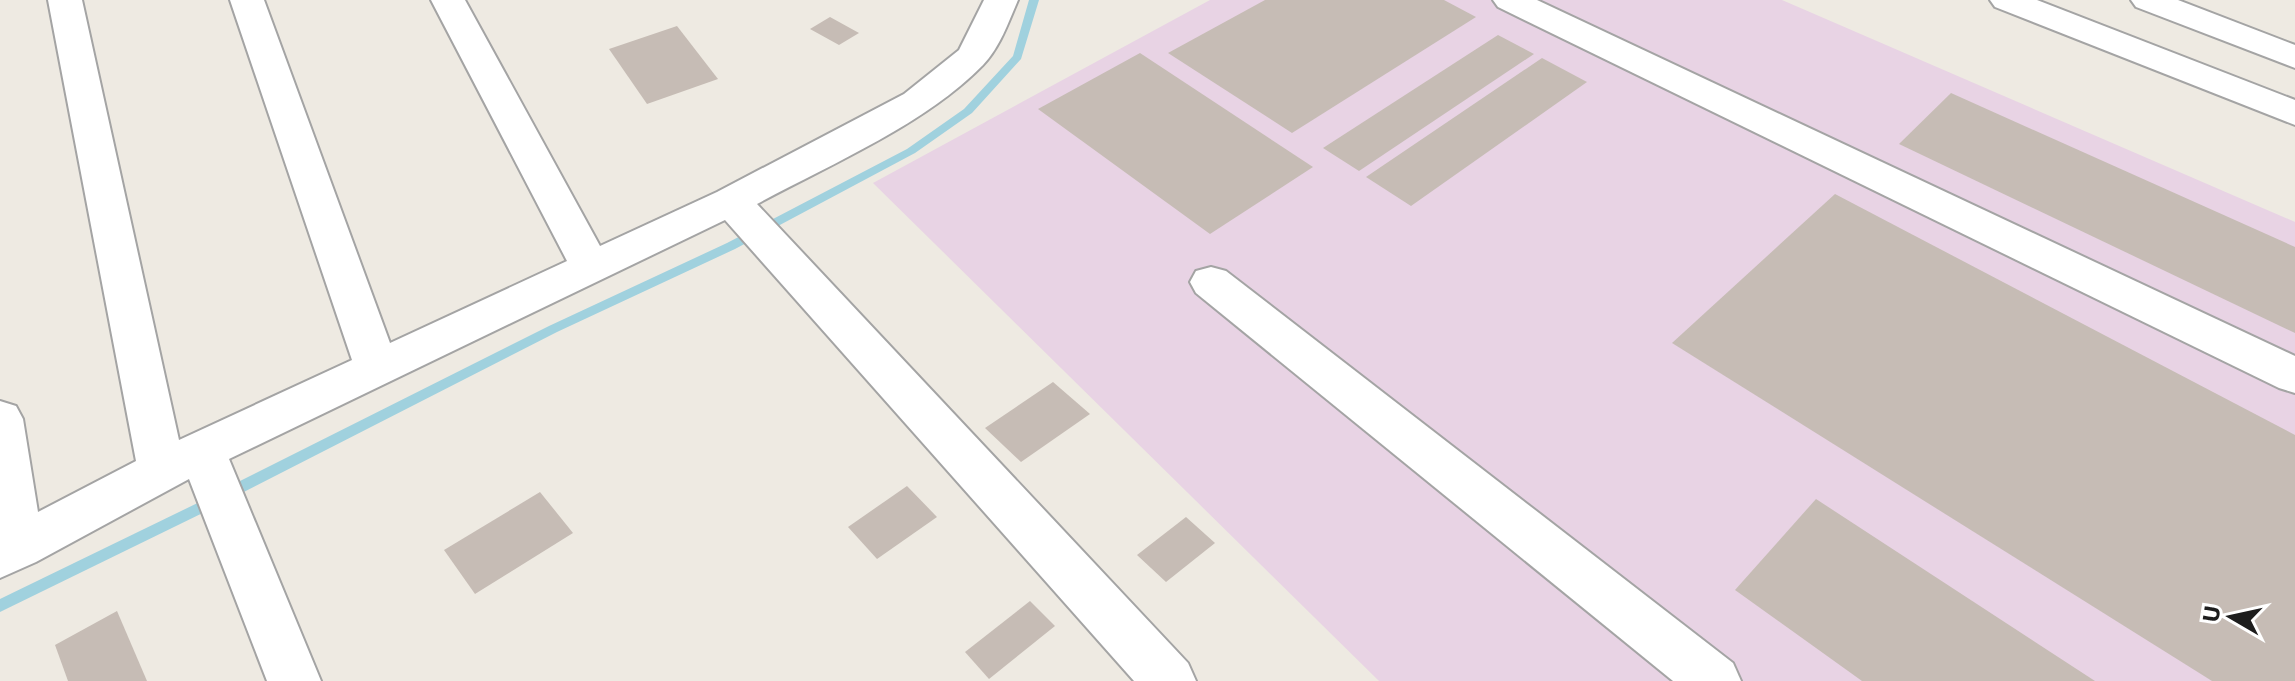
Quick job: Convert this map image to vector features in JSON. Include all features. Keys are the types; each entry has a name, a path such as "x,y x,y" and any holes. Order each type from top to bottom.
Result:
{"street":[{"path":"65,0 191,462 226,513 294,681"},
{"path":"247,0 378,370"},
{"path":"448,0 591,268"},
{"path":"0,419 9,552 591,268 750,223 927,95 971,57 983,41 1001,0"},
{"path":"1510,0 2295,376"},
{"path":"2007,0 2295,113"},
{"path":"2148,0 2295,57"},
{"path":"750,223 1169,681"},
{"path":"1211,282 1714,681"}],"shaded area":[{"path":"1210,0 1782,0 2295,222 2295,681 1379,681 873,183"}],"building":[{"path":"1265,0 1444,0 1476,17 1292,133 1168,53"},
{"path":"830,17 859,33 839,45 810,29"},
{"path":"677,26 718,79 647,104 609,49"},
{"path":"1498,35 1534,54 1359,171 1323,148"},
{"path":"1140,53 1313,167 1210,234 1038,109"},
{"path":"1542,58 1587,82 1411,206 1366,177"},
{"path":"1951,93 2295,247 2295,333 1899,144"},
{"path":"1835,194 2295,435 2295,681 2212,681 1672,343"},
{"path":"1053,382 1090,414 1021,462 985,428"},
{"path":"907,486 937,517 877,559 848,527"},
{"path":"540,492 573,533 475,594 444,550"},
{"path":"1816,499 2095,681 1862,681 1735,590"},
{"path":"1186,517 1215,543 1166,582 1137,555"},
{"path":"1030,601 1055,626 989,679 965,652"},
{"path":"117,611 147,681 68,681 55,645"}],"waterway":[{"path":"229,493 553,329 731,246 911,151 968,111 1018,57 1034,0"},
{"path":"0,606 212,502"}]}
